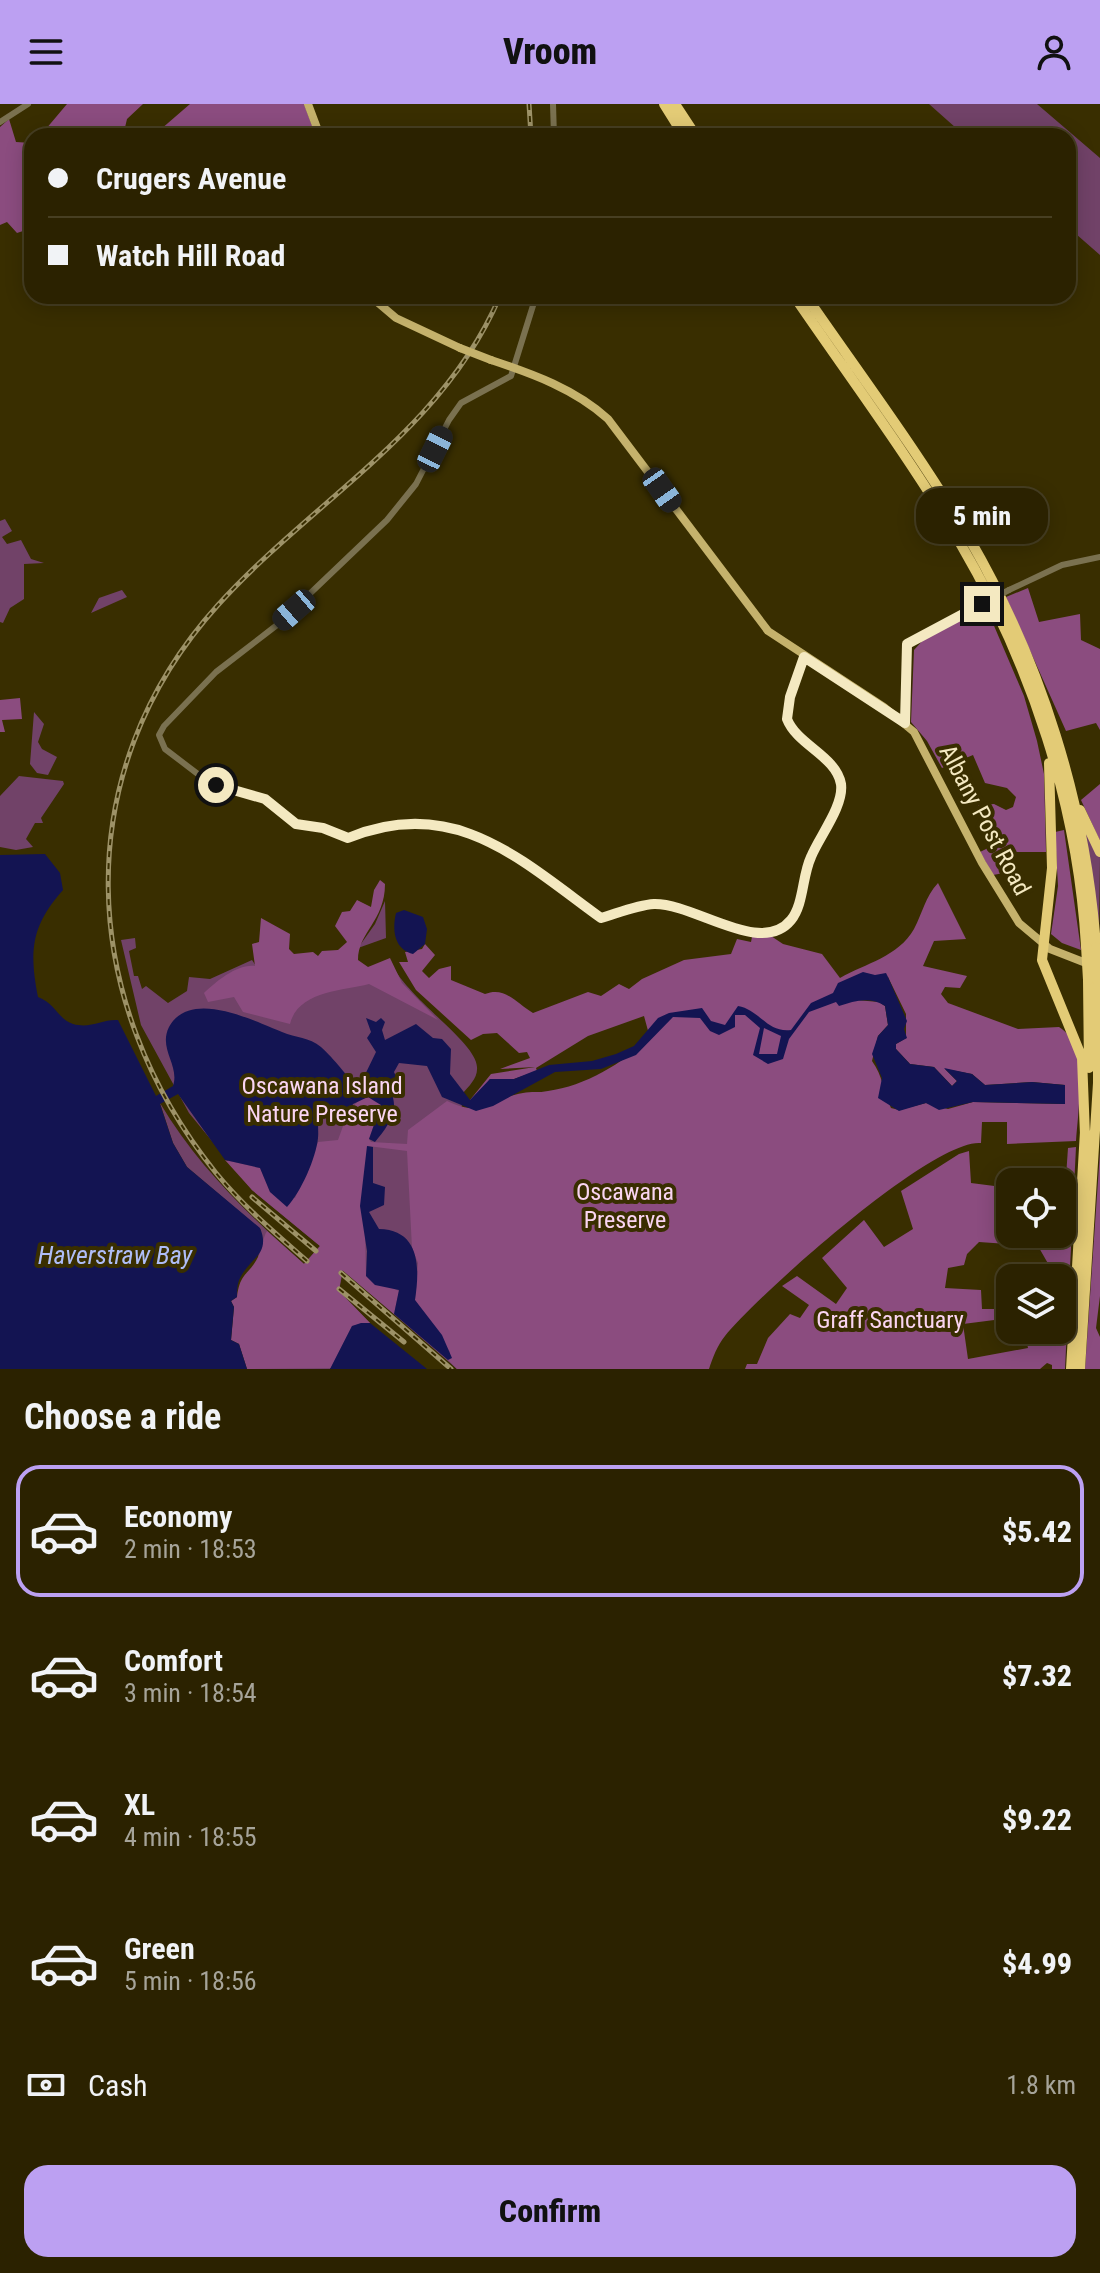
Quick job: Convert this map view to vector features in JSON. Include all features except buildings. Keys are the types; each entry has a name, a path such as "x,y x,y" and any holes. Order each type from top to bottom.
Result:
{"highway":[{"path":"664,104 679,128"},
{"path":"675,104 691,128"},
{"path":"799,304 961,544 1002,623 1033,699 1067,816 1091,946"},
{"path":"811,304 969,539 1021,643 1080,811 1100,852"},
{"path":"1033,699 1051,786 1052,868 1043,945 1046,974 1083,1061 1090,1134"},
{"path":"1060,750 1080,833 1093,981 1090,1134 1071,1369"},
{"path":"1090,1134 1100,1091"},
{"path":"1080,1369 1089,1148"}],"main road":[{"path":"308,104 317,128"},
{"name":"Albany Post Road","path":"379,304 396,318 460,348 514,367 572,393 608,419 756,619 804,657 905,723 924,747 1007,906 1020,925 1043,945 1070,959 1100,966"}],"street":[{"path":"0,122 28,104"},
{"path":"553,104 554,128"},
{"path":"534,304 514,367 506,380 474,395 456,409 416,484 387,520 289,615 216,672 168,722 159,740 176,758 216,785 265,799 296,824 323,828 348,838 380,826 439,825 464,829 507,849 601,918 653,904 697,912 748,933 771,933 794,916 806,867 840,794 837,774 787,719 790,697 804,657"},
{"path":"905,723 907,644 1062,565 1100,557"}],"green space":[{"path":"67,104 143,104 127,119 125,128 47,128"},
{"path":"190,104 304,104 313,128 162,128"},
{"path":"929,104 1037,104 1065,128 956,128"},
{"path":"9,119 16,142 24,142 24,231 17,233 7,222 0,225 0,127"},
{"path":"1076,137 1100,158 1100,255 1076,234"},
{"path":"5,519 12,531 2,537 7,544 21,540 31,559 44,563 24,564 24,599 10,608 3,623 0,622 0,521"},
{"path":"1028,588 1039,622 1080,614 1081,640 1100,649 1100,730 1096,723 1066,731 1006,597"},
{"path":"122,590 127,597 91,613 99,598"},
{"path":"986,607 1024,696 1044,774 1046,852 1015,852 1009,872 993,875 980,852 994,845 975,810 979,805 994,804 1006,810 1013,807 1016,797 1007,788 985,783 973,755 942,768 927,741 911,722 914,650 924,639"},
{"path":"20,698 22,719 2,720 5,732 0,732 0,700"},
{"path":"34,712 44,724 38,742 42,749 57,757 48,775 37,773 30,764"},
{"path":"19,776 63,781 64,784 41,818 43,823 35,823 26,839 33,847 16,850 0,847 0,796"},
{"path":"1100,784 1100,841 1081,800"},
{"path":"1083,825 1100,857 1099,935"},
{"path":"1064,830 1081,950 1062,943 1051,934 1058,886 1055,832"},
{"path":"380,880 385,884 381,908 362,942 358,960 368,967 390,958 402,983 438,1020 369,984 311,999 295,1013 290,1024 243,1012 234,997 208,1002 204,993 221,979 234,970 255,966 252,944 259,942 261,918 290,934 289,949 294,954 313,952 318,956 322,951 338,950 347,942 335,926 342,912 350,911 357,900 371,907 374,890"},
{"name":"Oscawana Preserve","path":"938,883 966,939 934,941 923,966 967,976 960,988 945,987 941,994 948,1003 1018,1029 1059,1027 1068,1036 1075,1048 1080,1079 1076,1141 1007,1144 1007,1122 982,1122 981,1143 958,1148 925,1165 847,1222 772,1288 725,1336 709,1369 457,1369 448,1360 450,1352 415,1300 418,1263 412,1248 407,1151 368,1146 364,1181 366,1276 399,1291 394,1314 342,1270 339,1291 370,1323 352,1326 331,1368 247,1369 239,1344 231,1340 234,1307 231,1301 237,1297 243,1278 255,1263 267,1231 304,1264 320,1246 252,1190 225,1160 260,1168 270,1192 295,1198 318,1142 338,1140 348,1114 361,1100 368,1097 381,1105 369,1139 371,1142 407,1144 408,1130 447,1101 479,1108 526,1092 548,1091 576,1084 616,1064 650,1038 644,1016 588,1036 536,1068 537,1071 514,1079 490,1079 475,1099 470,1100 491,1074 535,1067 500,1069 530,1058 527,1052 519,1053 497,1033 483,1034 471,1040 416,990 399,962 408,962 405,952 422,949 425,944 435,955 422,971 429,978 439,969 451,966 451,980 485,994 504,994 533,1013 588,992 601,996 619,984 629,989 642,979 684,960 731,954 737,939 751,942 752,937 771,936 783,944 822,954 840,978 890,953 907,939","holes":["888,977 906,1014 906,1038 896,1044 896,1049 910,1064 934,1067 952,1086 957,1081 945,1069 972,1074 985,1085 1032,1082 1065,1085 1065,1104 973,1102 948,1109 926,1103 899,1110 891,1108 872,1061 878,1036 888,1025 885,1006 879,1002 856,1000"]},
{"path":"385,901 386,938 358,948 375,924"},
{"name":"Oscawana Island Nature Preserve","path":"135,938 136,948 129,951 134,976 138,976 142,989 146,986 168,1003 187,991 189,977 210,979 252,960 256,966 301,990 390,960 409,989 474,1056 476,1075 462,1094 457,1369 343,1270 339,1291 370,1323 361,1323 330,1369 247,1369 261,1230 187,1167 173,1143 160,1103 208,1169 304,1264 320,1246 252,1190 189,1113 141,1025 121,940"},
{"path":"1076,1147 1075,1168 1067,1168 1068,1148"},
{"name":"Graff Sanctuary","path":"969,1151 971,1183 996,1186 996,1243 979,1242 967,1254 964,1265 948,1268 945,1288 981,1290 982,1309 996,1309 996,1320 963,1324 968,1359 1028,1348 1027,1344 1066,1344 1065,1369 1052,1369 1052,1365 1047,1363 1040,1369 745,1369 747,1364 757,1364 768,1338 790,1314 800,1318 809,1305 782,1286 797,1276 836,1304 847,1288 822,1258 864,1220 884,1247 913,1229 901,1191 959,1154"},
{"path":"1100,1152 1100,1296 1096,1328 1100,1337 1100,1369 1085,1369"},
{"path":"1039,1248 1071,1248 1070,1264 1048,1264"}],"water":[{"name":"Haverstraw Bay","path":"45,854 60,873 63,890 44,915 35,940 38,997 73,1024 118,1020 156,1096 173,1086 174,1071 166,1043 169,1027 179,1016 192,1010 207,1009 239,1015 312,1041 329,1054 352,1084 360,1085 376,1052 367,1038 371,1032 366,1018 376,1022 381,1018 385,1022 382,1030 385,1040 416,1024 433,1038 442,1039 451,1049 450,1074 470,1100 490,1079 514,1079 549,1065 592,1061 616,1054 634,1046 658,1018 669,1013 702,1008 711,1021 725,1025 738,1006 746,1008 769,1025 791,1030 811,1003 833,993 838,983 863,972 875,975 886,973 907,1021 904,1029 907,1038 896,1044 896,1049 910,1064 934,1067 952,1086 957,1081 944,1068 972,1074 985,1085 1032,1082 1065,1085 1065,1104 973,1102 939,1110 926,1103 899,1111 878,1098 882,1078 872,1054 878,1036 888,1025 885,1006 874,1001 856,1001 839,1006 836,1002 809,1012 789,1039 783,1059 768,1064 753,1055 760,1028 745,1015 735,1015 735,1027 719,1035 710,1031 700,1018 673,1017 636,1055 601,1069 555,1072 493,1106 476,1111 442,1097 427,1066 399,1063 394,1072 399,1083 391,1084 393,1110 382,1134 375,1142 369,1139 381,1105 368,1097 353,1104 348,1115 322,1114 311,1165 287,1207 270,1192 260,1168 225,1160 178,1094 160,1104 173,1143 187,1167 260,1228 263,1237 261,1250 244,1271 237,1297 231,1301 234,1307 231,1340 239,1344 247,1369 0,1369 0,855","holes":["764,1028 781,1036 777,1054 759,1054"]},
{"path":"404,910 423,917 427,929 425,944 413,954 402,948 395,932 396,913"},
{"path":"367,1146 373,1147 373,1183 385,1187 384,1205 369,1212 379,1229 393,1231 410,1243 417,1263 415,1300 442,1335 452,1358 448,1360 394,1314 399,1290 375,1285 366,1276 367,1251 360,1206"},
{"path":"370,1323 427,1369 330,1369 352,1326"}],"railway":[{"path":"529,104 530,128"},
{"path":"307,1261 248,1208 216,1173 170,1106 137,1036 116,962 108,888 114,813 134,741 169,671 218,605 255,567 410,426 445,387 475,344 496,304"},
{"path":"252,1197 316,1251"},
{"path":"341,1273 451,1369"},
{"path":"339,1289 404,1342"}],"route":[{"path":"216,785 265,799 296,824 323,828 348,838 380,826 402,824 464,829 507,849 601,918 653,904 676,906 748,933 766,935 785,926 794,916 806,867 840,794 841,783 837,774 787,719 790,697 804,657 905,723 909,673 907,644 982,604"}]}
